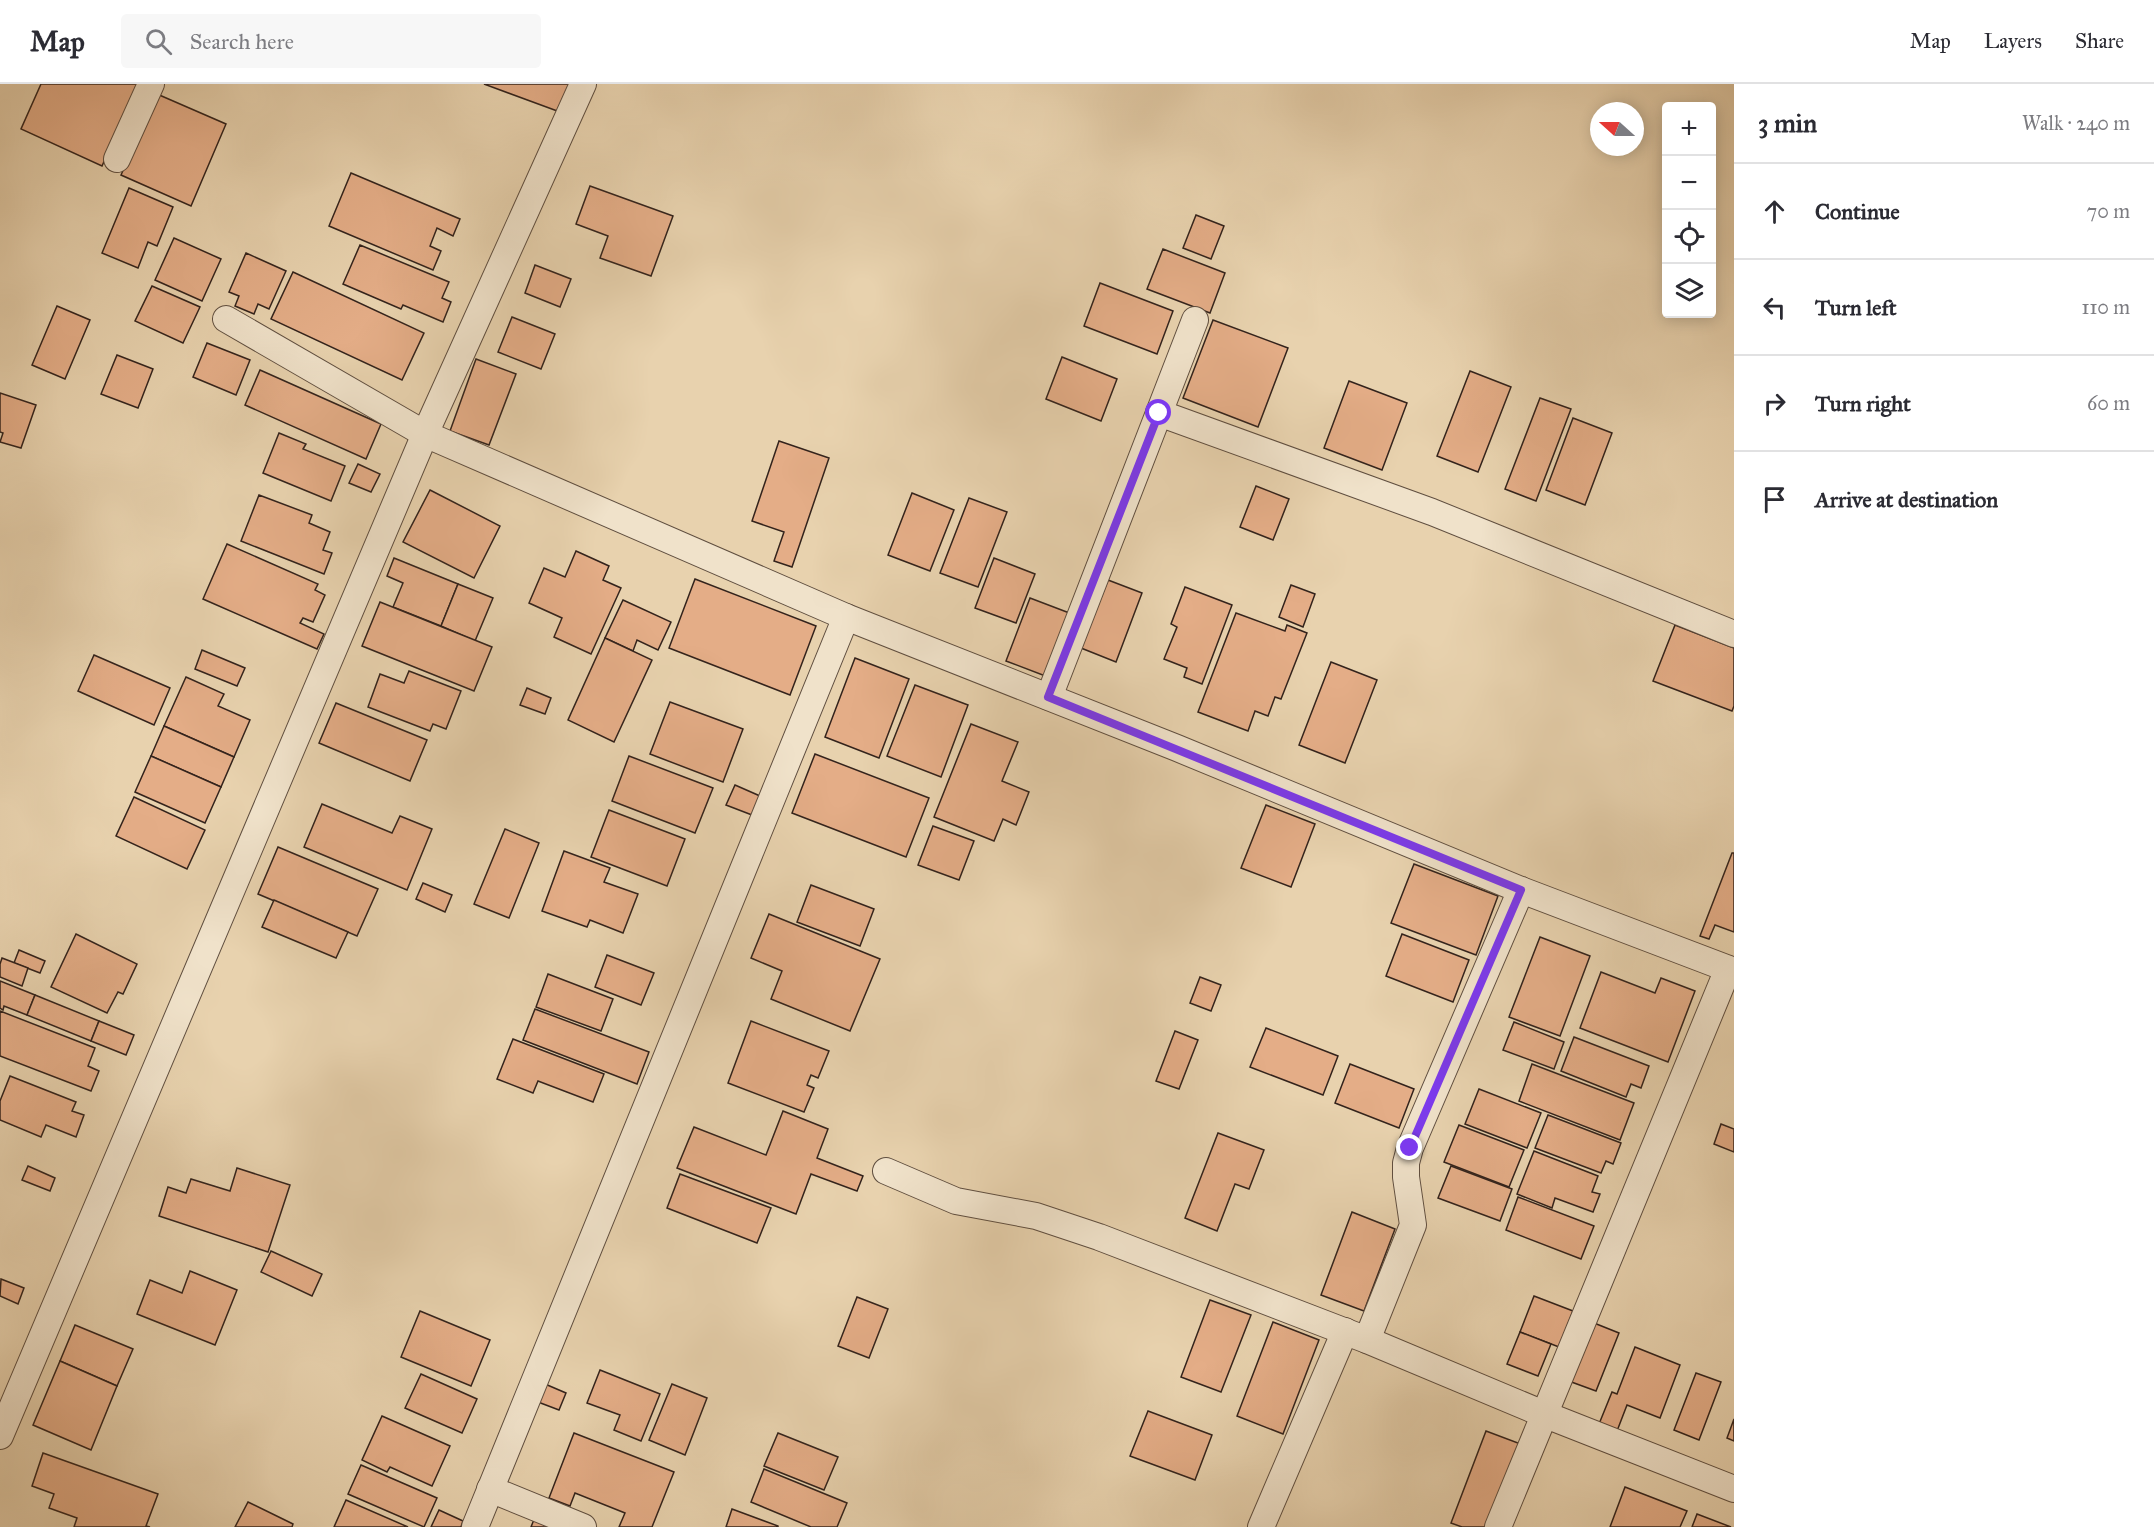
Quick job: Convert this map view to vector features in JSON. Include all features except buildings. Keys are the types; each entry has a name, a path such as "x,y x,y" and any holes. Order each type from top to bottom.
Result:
{"street":[{"path":"117,159 151,84"},
{"path":"0,1436 425,434 583,84"},
{"path":"226,319 425,434 846,617 1521,890 1731,970 1498,1527"},
{"path":"1048,697 1195,320"},
{"path":"1159,413 1432,512 1734,634"},
{"path":"475,1527 846,617"},
{"path":"1261,1527 1413,1225 1406,1178 1406,1163 1410,1148 1521,890"},
{"path":"886,1171 956,1201 1036,1216 1099,1237 1356,1335 1546,1415 1734,1489"},
{"path":"490,1489 584,1527"}],"route":[{"path":"1159,413 1048,697 1521,890 1410,1148"}]}
